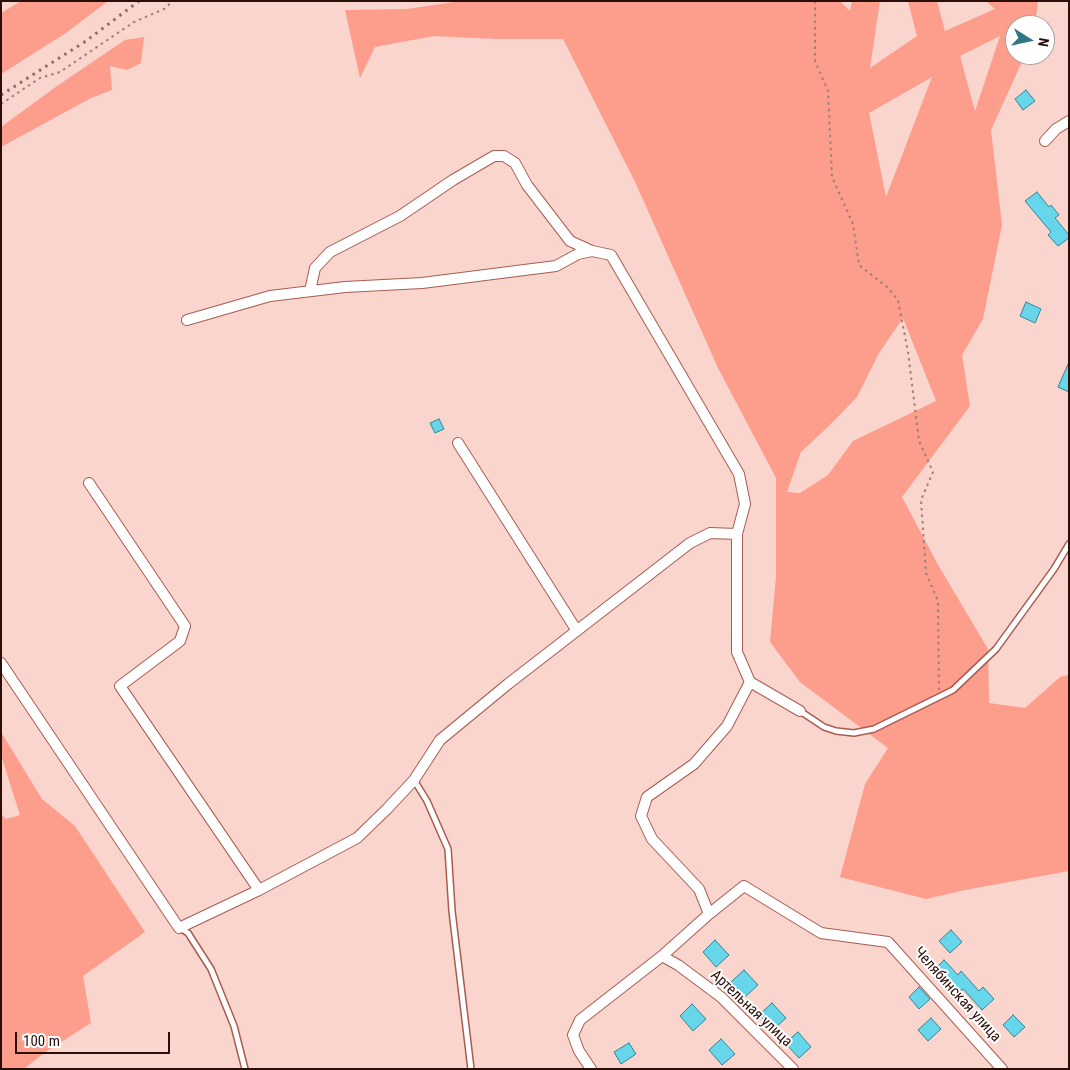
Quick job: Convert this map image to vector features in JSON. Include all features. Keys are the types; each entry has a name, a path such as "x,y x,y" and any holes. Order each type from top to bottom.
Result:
{"street":[{"path":"1045,141 1056,129 1069,120"},
{"path":"310,291 315,268 330,252 400,216 453,180 494,156 504,156 515,163 527,185 570,241 592,251 611,255 739,474 745,504 737,534 737,652 750,682 800,711"},
{"path":"187,320 270,296 345,287 422,283 556,266 578,254 592,251"},
{"path":"458,443 577,631"},
{"path":"89,483 185,626 180,641 120,686 259,890"},
{"path":"1,663 180,928 259,890 357,838 388,809 414,780 440,740 508,684 690,543 710,533 737,534"},
{"path":"591,1069 579,1051 573,1035 580,1020 662,956 709,914 699,889 652,839 641,816 647,797 694,764 727,726 750,682"},
{"name":"Челябинская улица","path":"709,914 744,886 821,933 888,942 1002,1069"},
{"name":"Артельная улица","path":"662,956 678,965 721,997 793,1069"}],"lane":[{"path":"800,711 824,727 836,731 854,733 874,729 954,690 996,649 1054,569 1069,544"},
{"path":"414,780 427,800 448,850 452,911 471,1069"},
{"path":"180,928 188,933 211,969 234,1026 245,1069"}],"path":[{"path":"1,104 40,78 60,72 134,22 164,9 173,1"},
{"path":"816,1 815,61 828,91 832,177 852,224 859,265 887,287 898,300 908,352 919,441 933,472 921,500 926,572 938,601 939,697"}],"shaded area":[{"path":"21,1 108,1 66,33 1,74 1,13"},
{"path":"461,1 840,1 850,11 852,1 880,1 870,68 917,36 908,1 937,1 945,31 995,9 986,1 1038,1 1036,15 1005,15 1005,65 1020,65 991,130 1002,225 983,319 962,355 970,406 902,497 937,563 988,649 989,703 1025,708 1060,677 1069,675 1069,871 926,899 840,877 865,784 888,748 800,682 770,642 776,577 776,478 718,368 636,184 563,39 496,39 434,36 375,47 360,78 345,10 407,9","holes":["1000,36 975,111 960,56","932,77 886,197 869,113","903,318 936,401 853,441 828,475 800,493 787,492 801,452 857,397 879,353"]},
{"path":"144,37 141,63 127,70 110,66 112,90 91,98 1,147 1,127 125,40"},
{"path":"1,732 42,799 75,826 145,932 83,976 91,1023 44,1053 24,1069 1,1069 1,814 6,819 20,815 1,755"}],"building":[{"path":"1026,90 1035,101 1023,110 1015,99"},
{"path":"1037,192 1049,207 1051,205 1059,215 1055,218 1069,235 1069,238 1058,246 1048,235 1051,232 1025,201"},
{"path":"1026,302 1041,309 1035,323 1020,316"},
{"path":"1069,362 1069,392 1058,387"},
{"path":"439,419 444,429 435,433 430,423"},
{"path":"951,930 962,942 950,953 939,941"},
{"path":"715,940 729,955 716,967 703,952"},
{"path":"944,960 958,975 961,971 979,991 983,987 994,999 982,1010 963,989 959,993 946,979 944,981 934,970"},
{"path":"744,970 758,985 745,997 731,982"},
{"path":"919,987 930,999 919,1009 909,997"},
{"path":"772,1003 786,1018 773,1030 759,1015"},
{"path":"692,1004 706,1019 693,1031 680,1016"},
{"path":"1013,1015 1025,1027 1014,1037 1003,1025"},
{"path":"931,1018 941,1029 928,1041 918,1030"},
{"path":"798,1032 811,1047 799,1058 785,1043"},
{"path":"721,1039 735,1054 722,1065 709,1050"},
{"path":"629,1043 636,1054 621,1064 614,1052"}],"railway":[{"path":"1,95 86,41 139,1"}]}
